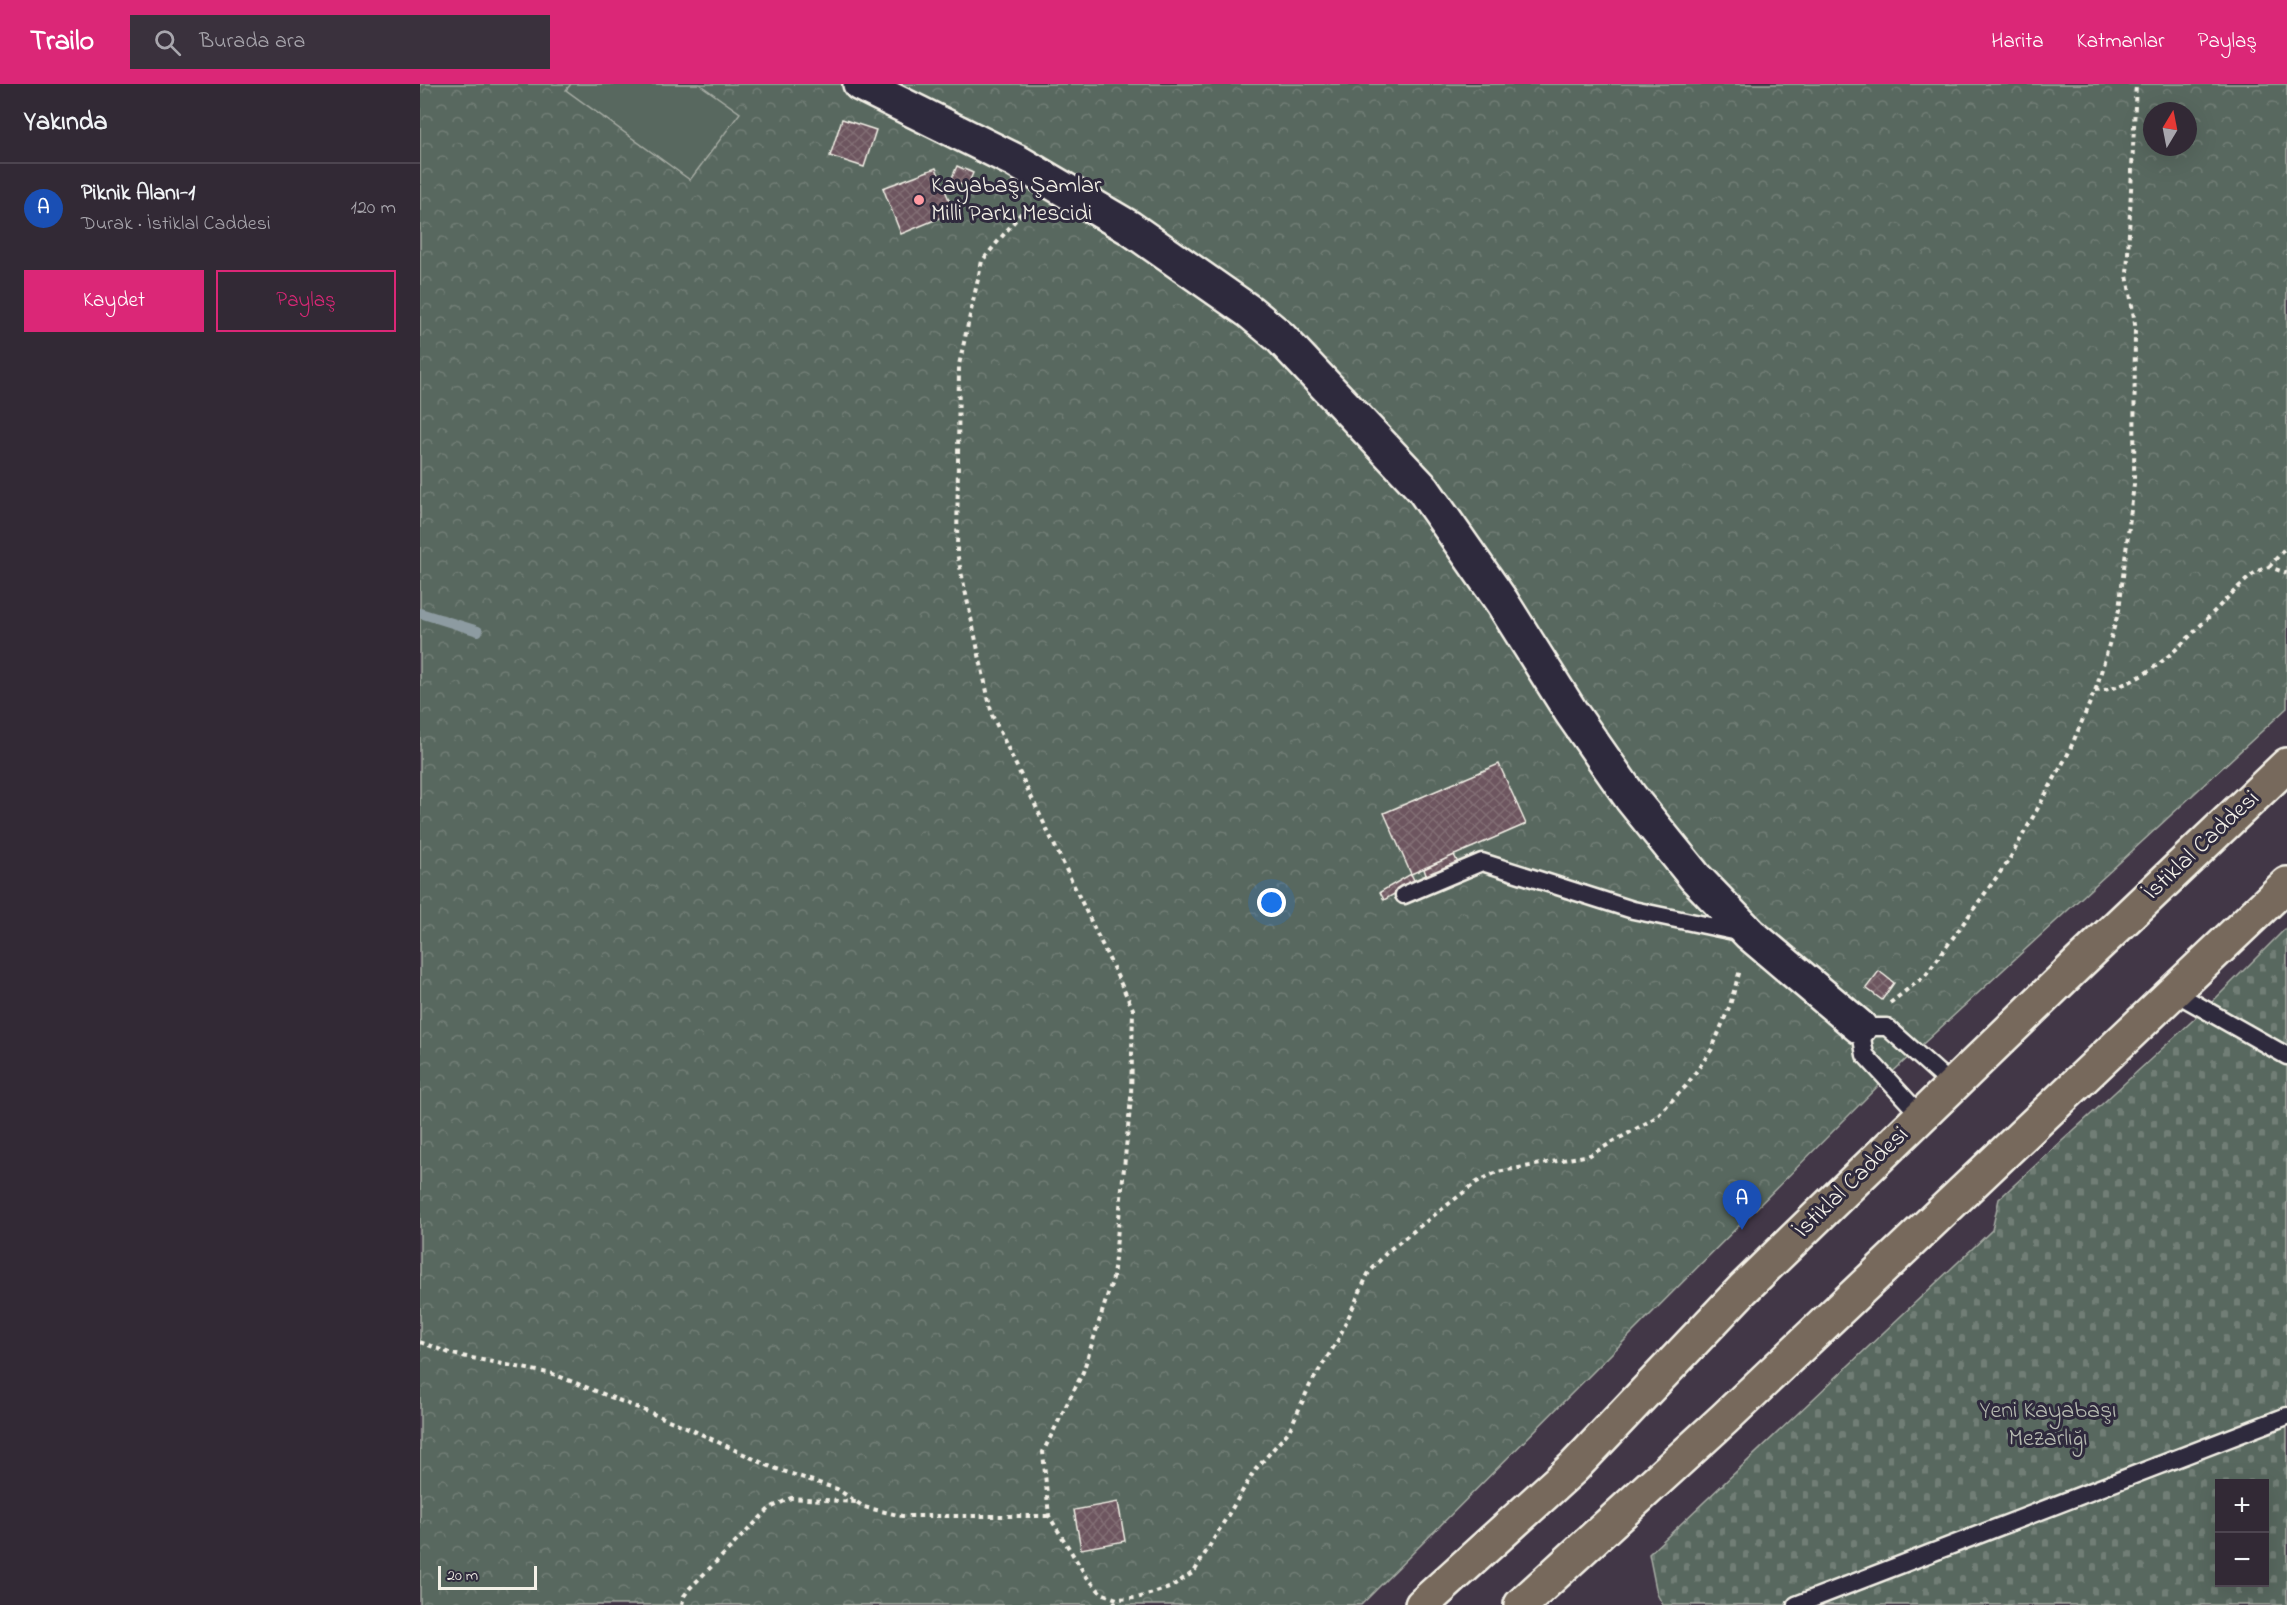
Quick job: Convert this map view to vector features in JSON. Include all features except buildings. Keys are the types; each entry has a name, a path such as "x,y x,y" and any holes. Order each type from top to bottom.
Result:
{"main road":[{"name":"İstiklal Caddesi","path":"1422,1605 1574,1468 1743,1289 2287,765"},
{"path":"1521,1605 1724,1419 2287,884"}],"street":[{"path":"860,84 1016,161 1130,228 1250,312 1280,337 1423,489 1502,602 1571,712 1631,798 1695,877 1750,934 1860,1027"}],"lane":[{"path":"1404,895 1482,862 1633,910 1750,934"},
{"path":"2174,992 2287,1056"},
{"path":"1921,1116 1865,1055 1860,1027 1887,1027 1953,1086"},
{"path":"1796,1605 2287,1416"}],"path":[{"path":"1860,1027 1926,975 1988,892 2068,754 2095,691 2119,610 2134,484 2136,324 2127,274 2136,84"},
{"path":"1048,180 982,261 959,365 957,553 992,715 1133,1009 1131,1098 1113,1278 1083,1372 1042,1452 1049,1516 1086,1576 1101,1593 1117,1599 1137,1598 1169,1588 1194,1572 1255,1470 1289,1431 1310,1385 1338,1340 1368,1274 1388,1251 1477,1182 1497,1172 1590,1155 1655,1118 1686,1086 1712,1049 1730,1005 1750,934"},
{"path":"2095,691 2125,686 2163,662 2242,583 2257,571 2269,567 2287,546"},
{"path":"2269,567 2287,573"},
{"path":"420,1342 452,1354 553,1374 686,1427 771,1467 837,1489 864,1507 902,1516 1049,1516"},
{"path":"682,1605 684,1596 690,1588 770,1508 791,1498 857,1502"},
{"path":"1113,1605 1117,1599"}],"green space":[{"path":"420,84 2287,84 2287,708 1886,1078 1361,1605 420,1605"},
{"path":"571,84 699,84 740,113 690,180 566,90"},
{"name":"Yeni Kayabaşı Mezarlığı","path":"2287,927 2287,1605 1663,1605 1657,1594 1649,1554 1992,1230 1999,1199 2203,1011"}],"waterway":[{"path":"420,613 478,631"}],"place":[{"name":"Kayabaşı Şamlar Milli Parkı Mescidi","path":"919,200"},
{"name":"Piknik Alanı-1","path":"1742,1230"}]}
